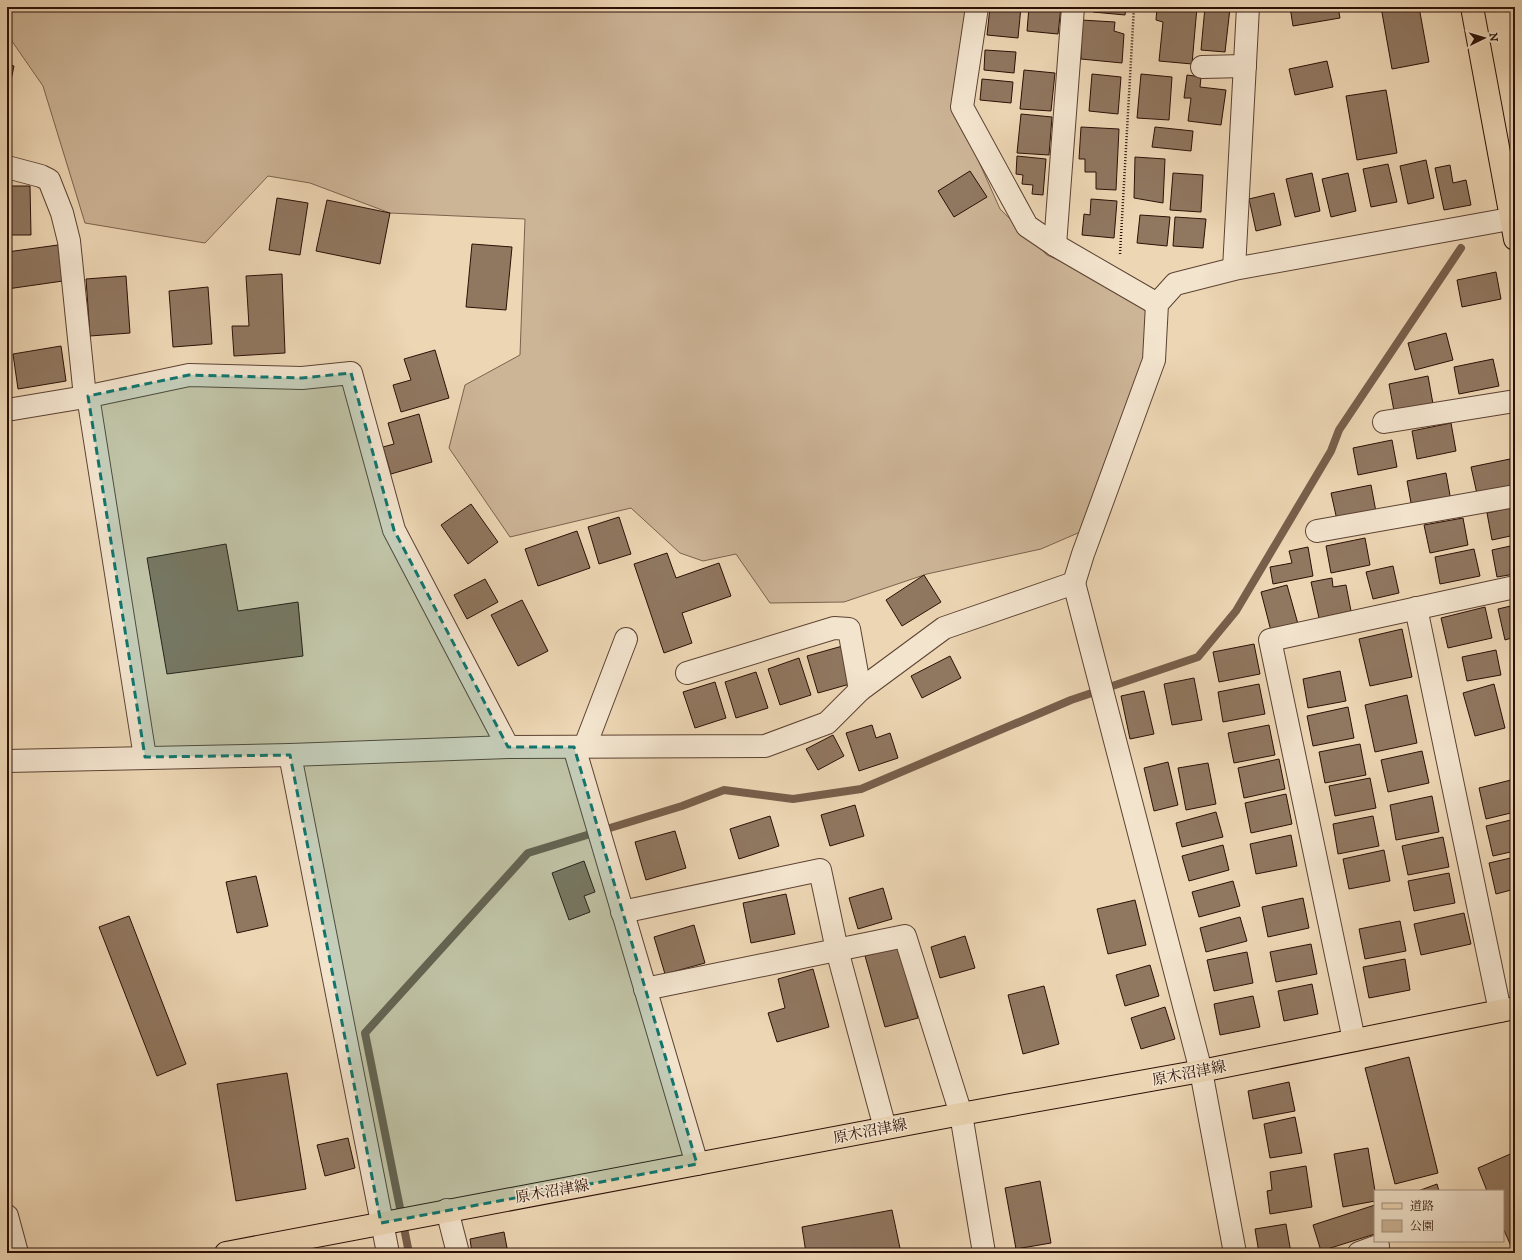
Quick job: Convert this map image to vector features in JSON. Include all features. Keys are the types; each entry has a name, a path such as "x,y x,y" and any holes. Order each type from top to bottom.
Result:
{"main road":[{"path":"1472,7 1514,225"},
{"name":"原木沼津線","path":"226,1253 885,1128 1201,1071 1507,1010"}],"street":[{"path":"977,7 962,107 1027,226 1055,245 1157,304"},
{"path":"1055,245 1073,7"},
{"path":"1234,269 1248,7"},
{"path":"1202,67 1245,66"},
{"path":"7,167 41,176 49,180 62,213 69,241 87,397 145,757"},
{"path":"1236,1253 1201,1071 1074,583 1083,554 1154,360 1157,304 1175,284 1234,269 1514,225"},
{"path":"7,410 87,397 189,375 302,378 351,373 394,530 508,747"},
{"path":"1384,422 1515,401"},
{"path":"1317,531 1515,496"},
{"path":"7,761 290,755 508,747 765,746 827,723 860,690 944,628 1074,583"},
{"path":"1354,1040 1270,640 1515,587"},
{"path":"1416,608 1507,1010"},
{"path":"686,673 834,628 849,629 860,690"},
{"path":"626,639 579,746 622,912 697,1164"},
{"path":"290,755 388,1253"},
{"path":"622,912 820,870 837,950 885,1128"},
{"path":"645,989 905,936 961,1114 984,1253"},
{"path":"448,1210 458,1253"},
{"path":"7,1216 17,1253"}],"path":[{"path":"1118,282 1134,7"}],"highlighted area":[{"path":"351,373 394,530 508,747 574,747 697,1164 381,1223 290,755 145,757 88,396 189,375 302,378"}],"green space":[{"path":"7,7 976,7 959,117 1000,209 1047,255 1157,304 1144,386 1094,526 1041,549 927,574 844,602 770,603 736,554 703,561 680,553 631,508 510,537 449,448 465,385 520,355 525,219 390,213 310,183 268,176 205,243 85,223 43,86 7,34"}],"building":[{"path":"990,7 1021,7 1018,38 987,35"},
{"path":"1029,7 1061,7 1058,34 1027,31"},
{"path":"1094,7 1126,7 1125,15 1093,12"},
{"path":"1157,7 1197,7 1192,64 1159,61 1163,22 1156,20"},
{"path":"1205,7 1230,8 1225,52 1201,50"},
{"path":"1290,7 1338,7 1340,18 1293,26"},
{"path":"1381,7 1419,7 1429,62 1392,69"},
{"path":"1081,20 1115,22 1114,31 1124,34 1122,63 1081,59"},
{"path":"985,50 1016,52 1014,73 984,70"},
{"path":"1327,61 1333,87 1295,95 1289,69"},
{"path":"7,64 14,66 7,99"},
{"path":"1024,70 1055,73 1051,111 1020,109"},
{"path":"1092,74 1121,77 1118,114 1089,111"},
{"path":"1141,74 1172,77 1169,120 1137,118"},
{"path":"1187,75 1201,77 1200,87 1226,90 1221,125 1188,121 1191,98 1184,98"},
{"path":"982,79 1013,82 1011,103 980,100"},
{"path":"1386,90 1397,153 1357,160 1346,96"},
{"path":"1021,114 1052,117 1049,155 1017,153"},
{"path":"1081,127 1119,129 1116,190 1096,189 1096,172 1085,172 1085,159 1079,159"},
{"path":"1155,127 1193,131 1191,151 1152,147"},
{"path":"1017,156 1046,159 1043,195 1032,194 1033,185 1022,184 1023,175 1016,174"},
{"path":"1135,157 1165,159 1163,203 1134,198"},
{"path":"1426,160 1434,198 1408,204 1400,166"},
{"path":"1388,164 1397,202 1371,207 1363,169"},
{"path":"1450,165 1453,183 1466,180 1471,205 1444,210 1435,168"},
{"path":"970,171 987,197 954,217 938,191"},
{"path":"1173,173 1203,175 1201,212 1170,210"},
{"path":"1312,173 1320,211 1295,217 1286,179"},
{"path":"1348,173 1356,211 1331,217 1322,179"},
{"path":"7,186 30,186 31,235 7,235"},
{"path":"1274,193 1281,225 1256,231 1249,199"},
{"path":"277,198 308,203 300,255 269,250"},
{"path":"1091,199 1117,201 1114,238 1082,235 1084,214 1090,215"},
{"path":"327,200 390,213 380,264 316,251"},
{"path":"1140,215 1170,217 1167,246 1137,243"},
{"path":"1175,217 1206,219 1203,248 1173,246"},
{"path":"472,244 512,247 506,310 466,307"},
{"path":"58,245 63,281 7,289 7,252"},
{"path":"1496,272 1501,299 1462,307 1457,280"},
{"path":"282,274 285,353 234,356 232,326 249,326 246,276"},
{"path":"126,276 130,333 90,336 86,279"},
{"path":"208,287 212,344 173,347 169,291"},
{"path":"1446,333 1453,360 1415,370 1408,343"},
{"path":"61,346 66,381 18,389 13,354"},
{"path":"435,350 449,398 401,412 393,385 411,380 404,359"},
{"path":"1493,359 1499,386 1459,394 1454,367"},
{"path":"1428,376 1433,404 1394,411 1389,384"},
{"path":"419,414 432,462 391,474 383,447 394,444 388,423"},
{"path":"1451,423 1456,451 1417,459 1412,431"},
{"path":"1392,440 1397,467 1358,475 1353,448"},
{"path":"1510,459 1515,487 1477,494 1471,467"},
{"path":"1446,473 1451,501 1412,508 1407,481"},
{"path":"1371,485 1376,512 1337,520 1331,493"},
{"path":"471,504 498,542 468,564 441,525"},
{"path":"1515,507 1515,535 1492,540 1487,513"},
{"path":"619,517 631,554 599,564 588,527"},
{"path":"1463,518 1468,545 1430,553 1424,525"},
{"path":"577,531 590,568 538,586 525,549"},
{"path":"1365,538 1370,565 1331,573 1326,546"},
{"path":"226,544 238,611 298,602 303,656 167,674 147,558"},
{"path":"1515,545 1515,574 1497,577 1492,550"},
{"path":"1308,547 1313,576 1273,584 1270,567 1292,563 1289,551"},
{"path":"1474,549 1480,576 1440,584 1435,557"},
{"path":"667,553 676,578 719,563 731,596 682,613 692,643 664,653 634,564"},
{"path":"1393,566 1399,593 1373,599 1366,572"},
{"path":"924,575 941,602 902,626 886,600"},
{"path":"1332,578 1333,587 1346,585 1351,611 1319,618 1311,582"},
{"path":"485,579 498,602 467,619 454,595"},
{"path":"1287,585 1298,624 1271,631 1261,592"},
{"path":"522,600 548,651 518,666 491,615"},
{"path":"1515,605 1515,637 1505,640 1498,609"},
{"path":"1485,607 1492,638 1448,648 1441,618"},
{"path":"1402,629 1412,677 1370,686 1359,639"},
{"path":"1254,644 1260,674 1219,682 1213,652"},
{"path":"846,645 857,682 818,693 807,656"},
{"path":"1496,650 1501,675 1467,681 1462,657"},
{"path":"950,656 961,678 922,698 911,676"},
{"path":"799,658 811,695 780,705 768,669"},
{"path":"1340,671 1346,701 1308,708 1303,679"},
{"path":"756,672 768,708 736,718 725,682"},
{"path":"1194,678 1202,720 1172,725 1164,684"},
{"path":"715,682 726,718 695,728 683,692"},
{"path":"1259,684 1265,714 1223,722 1218,692"},
{"path":"1494,684 1505,728 1475,736 1463,693"},
{"path":"1144,691 1154,734 1130,739 1121,696"},
{"path":"1407,695 1417,743 1375,752 1365,705"},
{"path":"1348,707 1354,738 1313,746 1307,716"},
{"path":"872,725 876,738 890,733 898,758 859,771 846,733"},
{"path":"1269,725 1275,755 1234,763 1228,733"},
{"path":"833,735 844,756 818,770 806,749"},
{"path":"1360,744 1366,775 1325,783 1319,752"},
{"path":"1422,751 1429,783 1388,792 1381,760"},
{"path":"1279,759 1285,789 1244,798 1238,768"},
{"path":"1168,762 1178,805 1154,811 1144,768"},
{"path":"1208,763 1216,804 1186,810 1178,768"},
{"path":"1370,778 1376,808 1335,816 1329,786"},
{"path":"1515,779 1515,812 1486,819 1479,788"},
{"path":"1286,794 1292,824 1251,833 1245,803"},
{"path":"1432,796 1439,832 1396,840 1390,805"},
{"path":"855,805 864,836 830,846 821,815"},
{"path":"1216,812 1223,837 1182,847 1176,823"},
{"path":"770,816 779,846 739,859 730,829"},
{"path":"1373,816 1379,846 1338,854 1333,824"},
{"path":"1515,819 1515,851 1493,856 1486,826"},
{"path":"675,831 686,868 646,880 635,842"},
{"path":"1291,835 1297,866 1256,874 1250,844"},
{"path":"1443,837 1449,867 1408,875 1402,846"},
{"path":"1223,845 1229,870 1189,881 1182,856"},
{"path":"1384,850 1390,881 1349,889 1343,859"},
{"path":"1515,857 1515,889 1496,894 1489,863"},
{"path":"584,861 595,892 584,896 590,912 569,920 552,873"},
{"path":"1449,873 1455,903 1414,911 1408,881"},
{"path":"256,876 268,926 237,933 226,882"},
{"path":"1233,881 1240,906 1199,917 1192,892"},
{"path":"883,888 892,919 858,929 849,898"},
{"path":"786,894 795,934 751,943 743,903"},
{"path":"1303,898 1309,928 1268,937 1262,907"},
{"path":"1135,900 1146,945 1108,954 1097,909"},
{"path":"1464,913 1471,944 1421,955 1414,924"},
{"path":"129,916 186,1064 157,1076 99,927"},
{"path":"1240,917 1247,941 1206,952 1200,928"},
{"path":"1400,921 1406,951 1365,959 1359,929"},
{"path":"694,925 705,963 665,974 654,937"},
{"path":"965,936 975,968 940,978 931,947"},
{"path":"1311,944 1317,974 1276,982 1270,952"},
{"path":"899,947 918,1018 885,1027 865,956"},
{"path":"1247,952 1253,983 1214,991 1207,960"},
{"path":"1405,959 1410,990 1369,998 1363,967"},
{"path":"1150,965 1159,996 1125,1006 1116,975"},
{"path":"813,969 829,1027 777,1042 768,1013 785,1008 778,979"},
{"path":"1312,984 1318,1014 1284,1021 1278,991"},
{"path":"1044,986 1059,1044 1023,1054 1008,995"},
{"path":"1253,996 1260,1027 1220,1035 1214,1004"},
{"path":"1165,1007 1175,1039 1141,1049 1131,1018"},
{"path":"1409,1057 1438,1173 1395,1184 1365,1068"},
{"path":"287,1073 306,1189 236,1201 217,1084"},
{"path":"1289,1082 1295,1111 1253,1119 1248,1091"},
{"path":"1295,1117 1302,1153 1270,1158 1264,1124"},
{"path":"348,1138 355,1168 325,1176 317,1145"},
{"path":"1368,1148 1375,1190 1374,1201 1343,1207 1334,1154"},
{"path":"1515,1152 1515,1253 1504,1230 1504,1190 1487,1190 1478,1168"},
{"path":"1306,1166 1312,1207 1270,1214 1267,1191 1272,1190 1270,1172"},
{"path":"1040,1181 1051,1243 1016,1249 1005,1188"},
{"path":"1437,1184 1439,1190 1421,1190"},
{"path":"1374,1205 1374,1234 1321,1251 1313,1225"},
{"path":"892,1210 901,1253 806,1253 802,1227"},
{"path":"1286,1224 1291,1253 1259,1253 1255,1229"},
{"path":"504,1232 508,1253 472,1253 470,1239"},
{"path":"446,1249 447,1253 419,1253"}],"waterway":[{"path":"409,1253 365,1033 528,853 682,806 724,790 793,799 861,789 1071,700 1198,657 1236,611 1331,451 1339,430 1461,248"}]}
